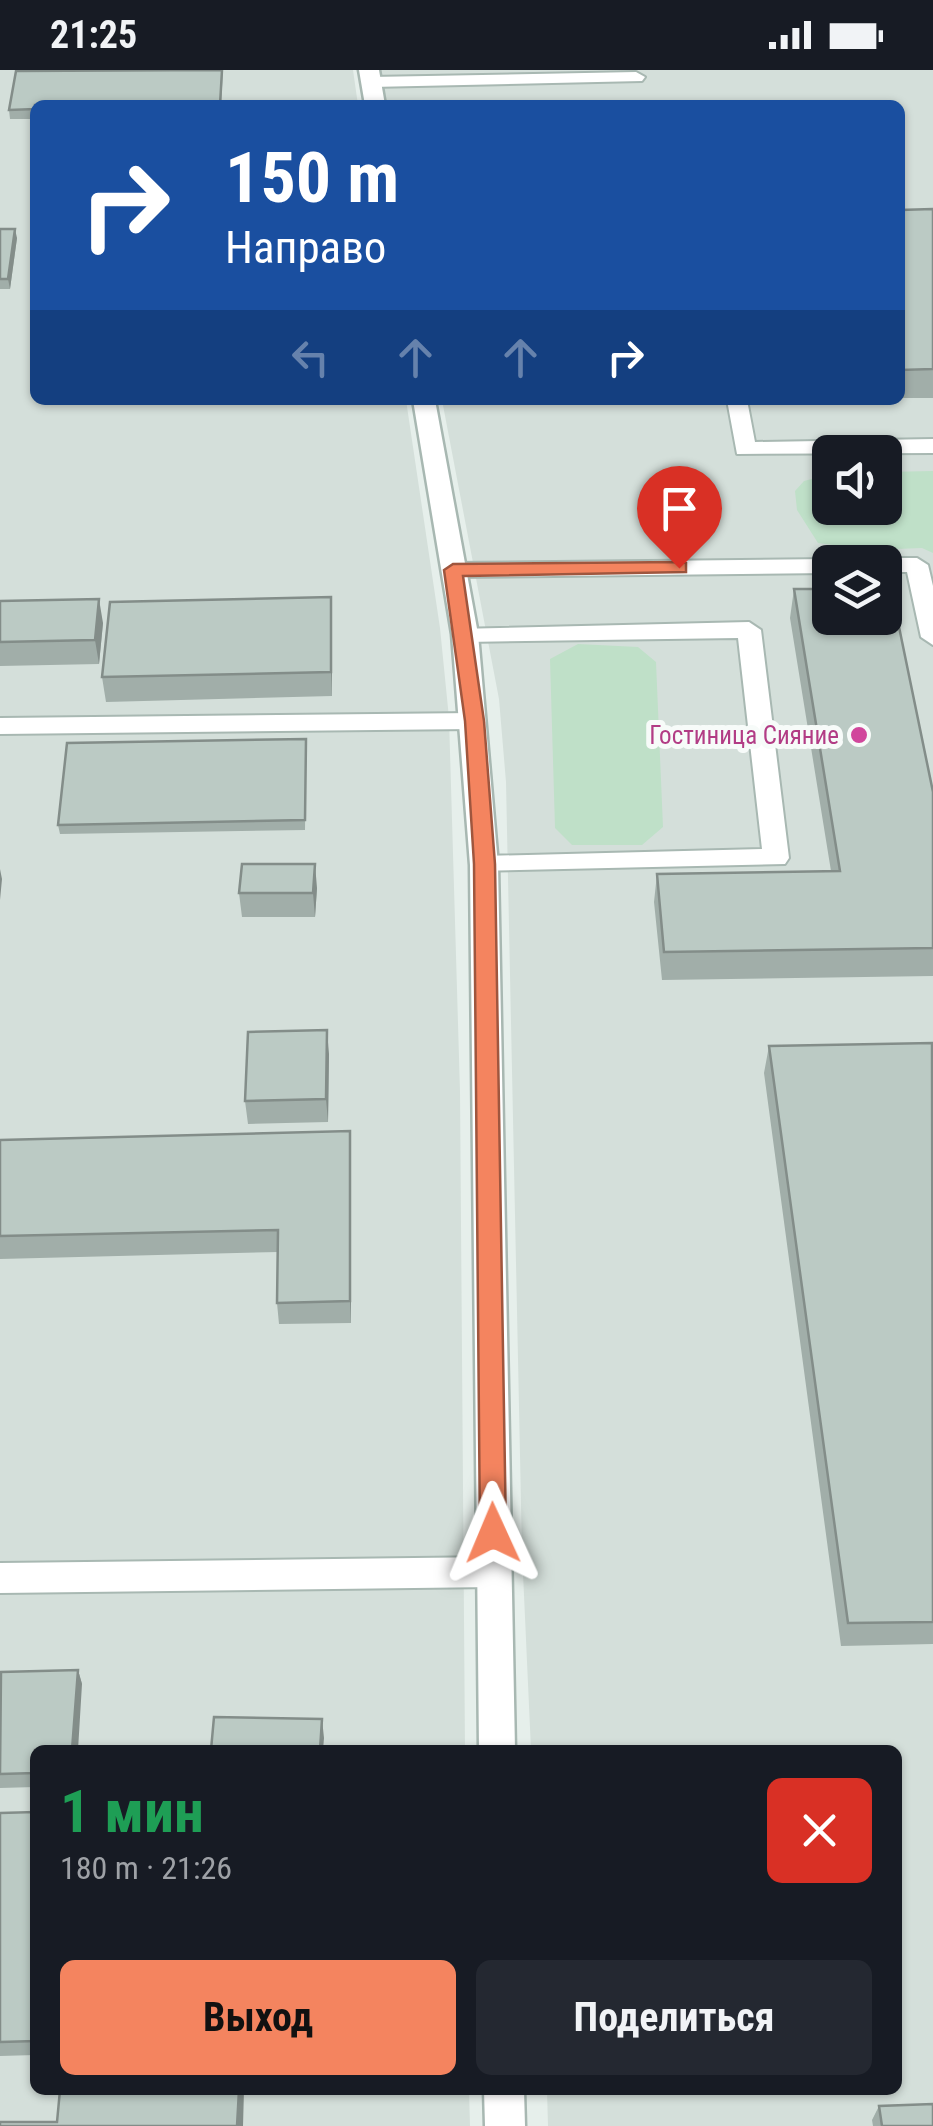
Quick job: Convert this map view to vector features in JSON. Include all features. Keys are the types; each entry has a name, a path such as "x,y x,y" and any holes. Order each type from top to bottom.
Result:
{"street":[{"path":"425,405 465,634 484,864 497,1745"},
{"path":"504,2095 504,2126"}],"lane":[{"path":"370,76 636,78"},
{"path":"738,405 746,449 933,446"},
{"path":"902,565 917,565 933,637"},
{"path":"453,570 812,566"},
{"path":"465,634 749,630 776,858 484,864"},
{"path":"0,726 474,721"},
{"path":"0,1578 494,1572"}],"shaded area":[{"path":"0,70 353,70 357,100 30,100 30,405 407,405 440,628 449,718 460,1091 465,1745 30,1745 30,2095 469,2095 470,2126 0,2126"},
{"path":"379,70 933,70 933,2126 548,2126 547,2095 902,2095 902,1745 531,1745 522,1551 506,782 499,699 443,405 905,405 905,100 384,100"}],"green space":[{"path":"933,471 933,553 922,548 902,549 902,545 818,543 797,510 795,491 812,479 812,525 902,525 902,472"},
{"path":"578,644 638,647 656,662 663,827 642,845 572,845 555,828 550,659"}],"building":[{"path":"222,70 220,100 30,100 30,109 9,110 16,71"},
{"path":"933,209 933,369 905,370 905,210"},
{"path":"0,229 15,229 8,279 0,279"},
{"name":"Гостиница Сияние","path":"794,589 812,589 812,635 901,635 933,792 933,948 664,952 657,874 840,871"},
{"path":"331,597 331,672 102,677 110,602"},
{"path":"99,599 95,640 0,642 0,601"},
{"path":"306,739 305,820 58,825 67,743"},
{"path":"242,864 315,864 313,893 239,893"},
{"path":"327,1030 326,1099 245,1101 248,1032"},
{"path":"932,1043 933,1622 848,1623 769,1046"},
{"path":"350,1131 350,1301 277,1303 278,1230 0,1236 0,1140"},
{"path":"78,1670 72,1745 30,1745 30,1773 0,1774 1,1672"},
{"path":"214,1717 322,1719 320,1745 211,1745"},
{"path":"30,1812 30,2041 0,2042 0,1813"},
{"path":"60,2095 239,2095 237,2126 0,2126 0,2122 57,2122"},
{"path":"933,2104 933,2126 882,2126 879,2106"}],"place":[{"name":"Гостиница Сияние","path":"859,735"}],"route":[{"path":"493,1533 484,864 465,634 453,570 679,568"}]}
